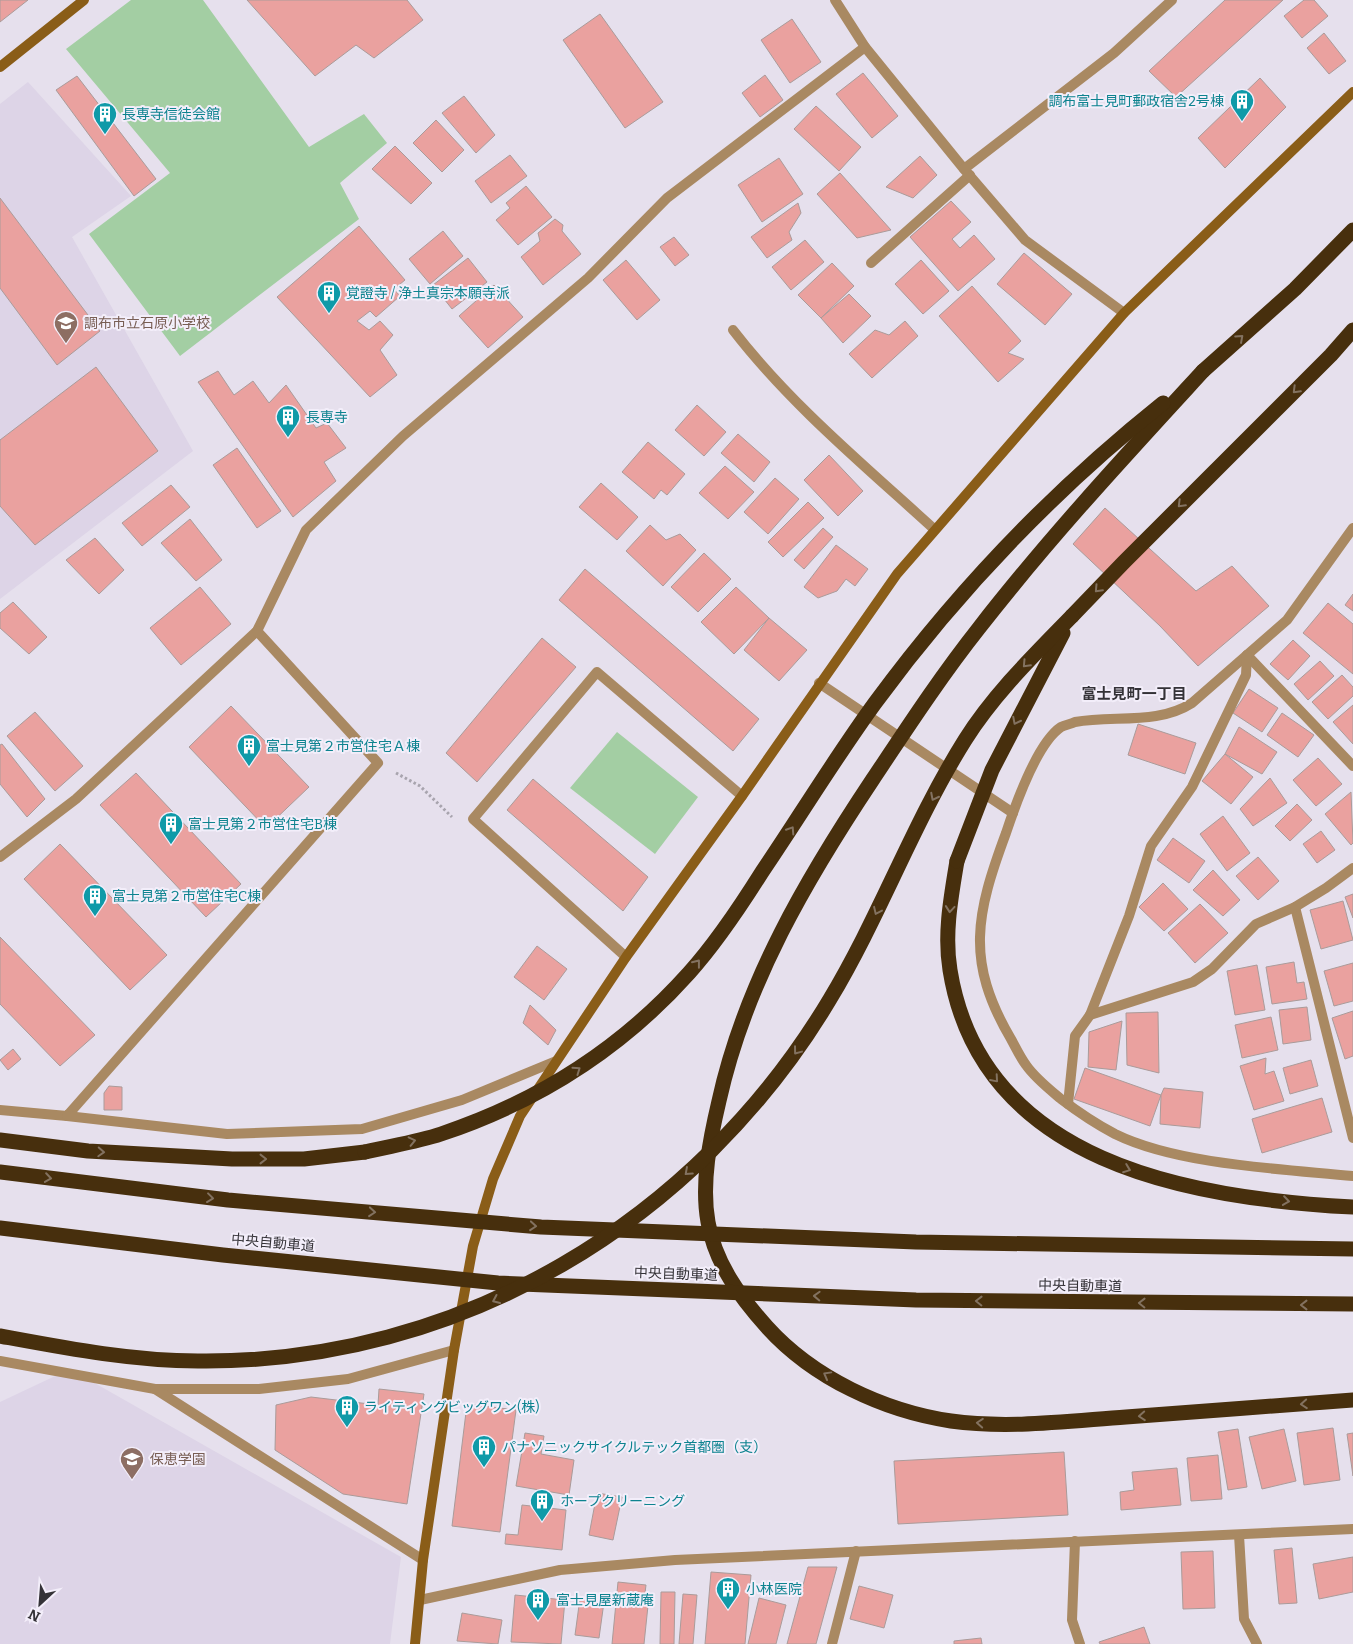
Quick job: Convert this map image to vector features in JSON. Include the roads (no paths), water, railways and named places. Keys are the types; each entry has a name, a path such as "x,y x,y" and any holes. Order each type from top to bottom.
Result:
{"highway":[{"path":"0,1140 88,1151 232,1159 304,1159 364,1152 440,1134 511,1106 572,1074 630,1032 690,973 733,917 838,755 876,702 963,592 1022,530 1114,443 1203,371 1295,289 1353,230"},
{"path":"1295,289 1353,246"},
{"path":"0,1336 84,1350 197,1361 302,1355 350,1347 448,1319 504,1296 543,1277 632,1219 719,1144 762,1098 802,1044 853,959 938,788 966,740 995,699 1124,562 1331,355 1353,330"},
{"path":"1331,355 1353,339"},
{"path":"1203,371 1094,489 976,631 888,756 812,875 760,974 739,1026 712,1130 706,1184 708,1223 721,1264 744,1302 775,1337 814,1368 857,1392 903,1410 951,1421 998,1424 1061,1422 1353,1400"},
{"path":"1072,616 992,770 957,861 947,935 950,969 958,1004 969,1037 988,1070 1017,1104 1046,1128 1128,1170 1176,1184 1237,1195 1316,1205 1353,1207"},
{"path":"0,1172 228,1200 541,1227 916,1242 1353,1248"},
{"name":"中央自動車道","path":"0,1228 223,1255 498,1283 916,1300 1353,1304"}],"street":[{"path":"0,67 84,0"},
{"path":"836,0 865,47 1025,240 1124,313"},
{"path":"871,263 967,172 1114,53 1172,0"},
{"path":"0,857 76,799 257,631 306,530 403,436 588,278 667,198 865,47"},
{"path":"415,1644 423,1560 454,1350 473,1246 493,1179 520,1116 626,957 742,796 819,683 897,574 934,529 1124,313 1353,92"},
{"path":"733,330 768,372 848,451 934,529"},
{"path":"1353,528 1287,620 1192,703 1179,712 1152,716 1090,720 1062,727 1044,747 1013,813 986,893 979,943 982,972 991,1002 1027,1066 1049,1089 1068,1104 1116,1134 1169,1151 1220,1161 1353,1176"},
{"path":"67,1116 378,763 257,631"},
{"path":"1247,655 1353,766"},
{"path":"1068,1104 1076,1036 1090,1015 1130,916 1151,846 1192,788 1246,675 1247,655"},
{"path":"626,957 473,819 598,672 742,796"},
{"path":"819,683 1013,813"},
{"path":"1090,1015 1193,982 1212,969 1256,924 1295,907 1326,888 1353,868"},
{"path":"1295,907 1353,1138"},
{"path":"0,1110 227,1134 362,1129 462,1100 556,1061"},
{"path":"0,1361 155,1389 259,1389 348,1378 454,1350"},
{"path":"155,1389 423,1560"},
{"path":"420,1600 560,1570 675,1560 1353,1529"},
{"path":"1239,1534 1244,1619 1257,1644"},
{"path":"1075,1541 1072,1620 1080,1644"},
{"path":"832,1644 856,1551"}],"place":[{"name":"調布富士見町郵政宿舎2号棟","path":"1242,122"},
{"name":"長専寺信徒会館","path":"105,135"},
{"name":"覚證寺 / 浄土真宗本願寺派","path":"329,314"},
{"name":"調布市立石原小学校","path":"66,344"},
{"name":"長専寺","path":"288,438"},
{"name":"富士見第２市営住宅Ａ棟","path":"249,767"},
{"name":"富士見第２市営住宅B棟","path":"171,845"},
{"name":"富士見第２市営住宅C棟","path":"95,917"},
{"name":"ライティングビッグワン(株)","path":"347,1428"},
{"name":"パナソニックサイクルテック首都圏（支）","path":"484,1468"},
{"name":"保恵学園","path":"132,1480"},
{"name":"ホープクリーニング","path":"542,1522"},
{"name":"小林医院","path":"728,1610"},
{"name":"富士見屋新蔵庵","path":"538,1621"}],"district":[{"name":"富士見町一丁目","path":"1134,694"}]}
